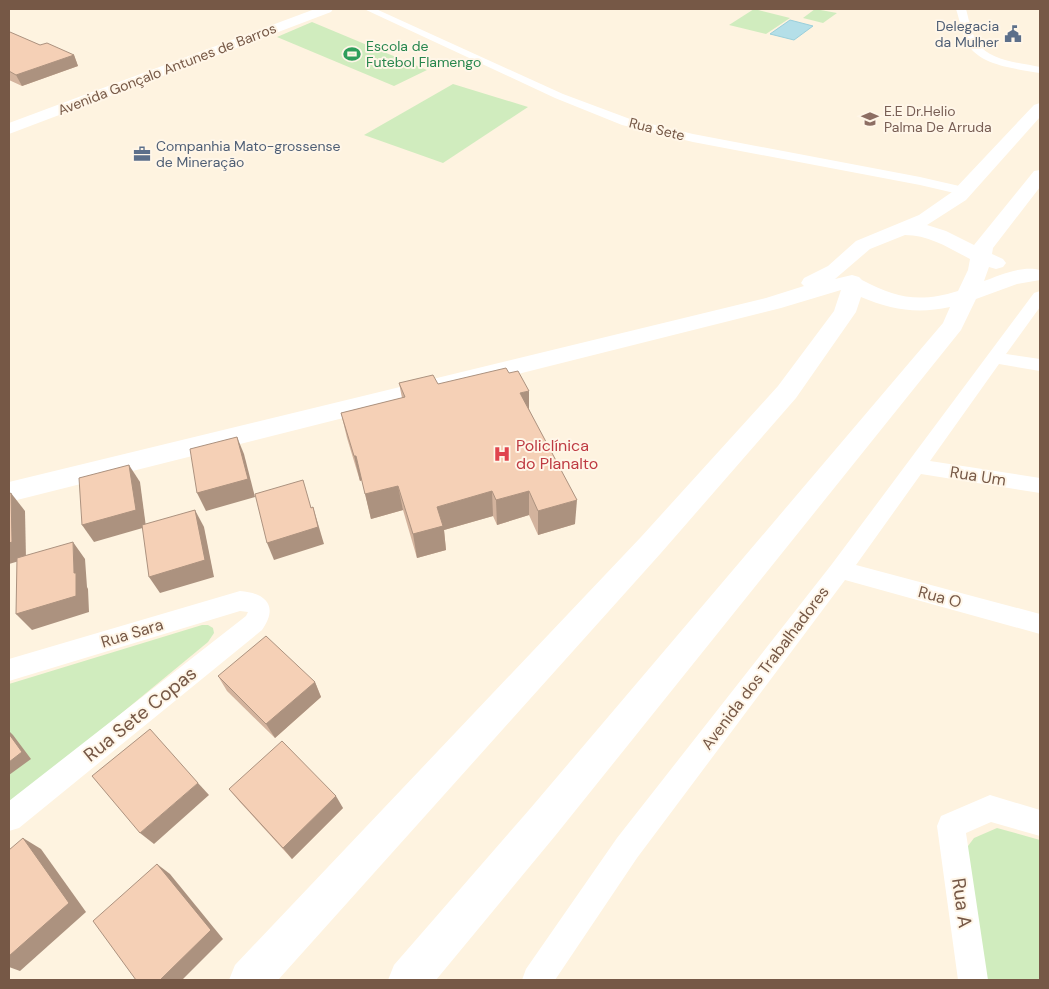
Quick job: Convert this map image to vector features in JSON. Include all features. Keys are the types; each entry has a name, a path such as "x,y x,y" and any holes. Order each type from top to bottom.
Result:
{"main road":[{"name":"Avenida Gonçalo Antunes de Barros","path":"9,129 326,9"},
{"path":"250,980 651,545 787,392 845,312 855,251 863,245 931,216 959,196 1040,108"},
{"path":"409,980 542,823 953,325 968,295 978,270 980,256 988,240 1040,175"},
{"path":"900,230 921,230 936,234 1004,266 1038,276"},
{"path":"851,275 883,300 905,305 937,302 968,295 1009,278 1038,276"},
{"path":"9,492 773,303 814,290 851,275"}],"street":[{"name":"Rua Sete","path":"369,9 559,96 626,122 693,138 964,191"},
{"path":"961,9 977,50 994,58 1040,70"},
{"name":"Avenida dos Trabalhadores","path":"536,980 627,848 840,570 1040,296"},
{"path":"995,358 1040,365"},
{"name":"Rua Um","path":"916,466 1040,486"},
{"name":"Rua O","path":"840,570 1040,624"},
{"name":"Rua Sara","path":"9,670 240,601 249,601 256,604"},
{"name":"Rua Sete Copas","path":"9,818 254,623 259,613 256,604"},
{"name":"Rua A","path":"973,980 951,826 990,808 1040,823"}],"green space":[{"path":"754,9 790,18 766,34 729,25"},
{"path":"815,9 837,13 823,23 803,18"},
{"name":"Escola de Futebol Flamengo","path":"312,22 427,70 394,86 277,37"},
{"path":"453,84 528,107 443,163 364,135"},
{"path":"202,625 208,625 213,628 214,633 208,642 9,806 9,684"},
{"path":"997,828 1040,840 1040,980 986,980 965,850 974,838"}],"water":[{"path":"790,20 813,26 794,40 770,34"}],"building":[{"path":"10,32 40,45 47,43 74,55 16,75 9,71"},
{"path":"506,368 509,373 518,371 529,391 520,393 577,500 538,511 529,491 496,500 492,491 437,507 443,526 413,534 398,486 365,494 356,456 354,456 341,413 405,397 399,383 433,375 438,384"},
{"path":"237,437 248,479 197,493 190,449"},
{"path":"129,465 136,510 82,525 79,478"},
{"path":"303,480 318,527 267,543 255,494"},
{"path":"11,493 12,542 9,543 9,494"},
{"path":"195,510 205,560 149,577 142,525"},
{"path":"73,542 76,596 16,614 17,558"},
{"path":"266,636 315,682 266,724 218,676"},
{"path":"150,729 198,783 140,833 92,776"},
{"path":"9,734 22,752 9,762"},
{"path":"282,741 336,796 283,848 229,789"},
{"path":"23,838 69,903 9,956 9,850"},
{"path":"157,864 211,930 160,980 136,980 93,921"}],"place":[{"name":"Delegacia da Mulher","path":"1013,34"},
{"name":"Escola de Futebol Flamengo","path":"352,54"},
{"name":"E.E Dr.Helio Palma De Arruda","path":"870,119"},
{"name":"Companhia Mato-grossense de Mineração","path":"142,154"},
{"name":"Policlínica do Planalto","path":"502,454"}]}
